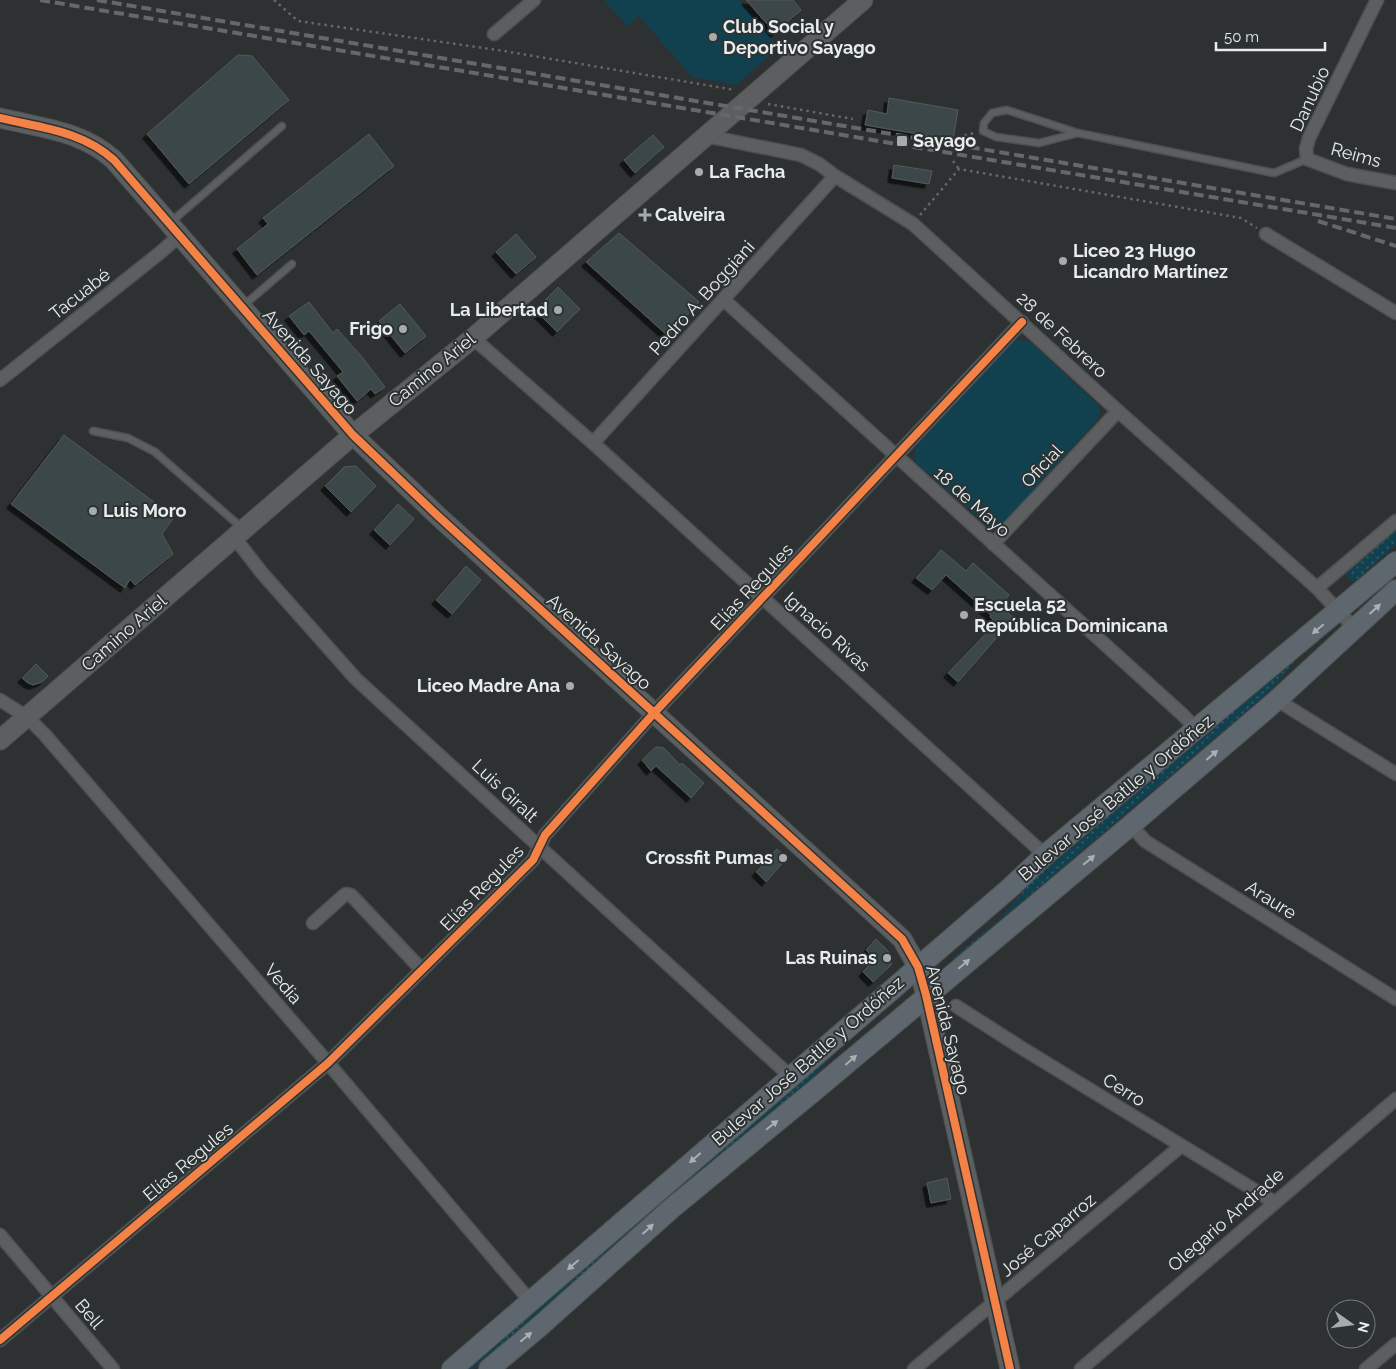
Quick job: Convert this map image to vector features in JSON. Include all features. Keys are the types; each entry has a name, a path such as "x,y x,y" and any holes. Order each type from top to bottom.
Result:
{"main road":[{"name":"Bulevar José Batlle y Ordóñez","path":"452,1369 1011,887 1045,855 1389,569"},
{"name":"Bulevar José Batlle y Ordóñez","path":"489,1369 672,1208 1131,825 1277,700 1396,591"}],"street":[{"path":"494,34 534,0"},
{"name":"Camino Ariel","path":"0,740 353,435 473,338 863,0"},
{"name":"Danubio","path":"1307,159 1306,150 1309,138 1377,0"},
{"name":"Avenida Sayago","path":"0,118 77,136 93,144 114,160 353,435 438,516 902,939 918,967 926,995 1010,1369"},
{"name":"28 de Febrero","path":"706,136 801,155 819,164 913,224 1118,411 1317,588 1354,628"},
{"name":"Reims","path":"1307,159 1348,174 1396,183"},
{"name":"Pedro A. Boggiani","path":"594,443 836,176"},
{"name":"Tacuabé","path":"0,380 161,252 175,229"},
{"path":"1266,234 1396,313"},
{"name":"18 de Mayo","path":"724,300 1196,729"},
{"name":"Elías Regules","path":"0,1340 328,1064 533,860 545,835 654,713 1022,322"},
{"name":"Ignacio Rivas","path":"473,338 594,443 1045,855"},
{"name":"Oficial","path":"993,544 1118,411"},
{"path":"1317,588 1396,520"},
{"name":"Luis Giralt","path":"238,533 262,573 356,679 790,1076"},
{"path":"1389,569 1396,591"},
{"name":"Vedia","path":"0,700 27,717 58,750 531,1302"},
{"path":"1277,700 1396,774"},
{"name":"Araure","path":"1131,825 1144,841 1396,999"},
{"path":"313,923 342,897 346,894 351,894 422,970"},
{"name":"Cerro","path":"956,1006 1274,1202"},
{"name":"Olegario Andrade","path":"1080,1369 1396,1099"},
{"name":"José Caparroz","path":"914,1369 1181,1146"},
{"name":"Bell","path":"0,1235 113,1369"},
{"path":"1366,1369 1396,1344"}],"lane":[{"path":"1078,133 1039,143 996,137 983,131 984,122 992,113 1007,110 1078,133 1274,173 1307,159"},
{"name":"Tacuabé","path":"175,229 282,126"},
{"path":"242,306 292,264"},
{"path":"93,431 128,438 155,452 238,533"}],"path":[{"path":"274,0 298,21 504,51 740,90 748,100 853,119"},
{"path":"958,137 983,131"},
{"path":"953,161 959,169 1241,218 1266,234"},
{"path":"913,224 959,169"}],"shaded area":[{"name":"Club Social y Deportivo Sayago","path":"604,0 739,0 779,47 736,85 692,77 639,16 627,26"},
{"path":"1016,340 1028,341 1033,344 1098,405 1100,412 1097,420 1002,525 993,527 984,523 917,464 914,454 919,443 1008,346"},
{"path":"1396,529 1396,545 1354,582 1345,574"},
{"path":"1300,654 1270,691 952,961 952,959 1002,917 1036,876"},
{"path":"841,1046 806,1086 472,1369 463,1369 701,1168 764,1110"}],"building":[{"path":"746,0 793,0 801,10 775,33"},
{"path":"238,55 252,56 289,100 189,184 147,134"},
{"path":"889,98 958,110 953,140 865,125 868,110 887,114"},
{"path":"369,134 394,166 257,275 237,249 268,224 263,218"},
{"path":"653,135 664,147 635,173 624,160"},
{"path":"894,165 932,171 929,184 892,178"},
{"path":"619,233 699,302 668,336 586,262"},
{"path":"516,234 536,257 516,274 496,252"},
{"name":"La Libertad","path":"558,287 580,309 557,332 535,310"},
{"path":"309,302 333,333 337,329 385,387 375,394 371,389 357,401 337,376 343,372 309,331 304,335 289,316"},
{"name":"Frigo","path":"400,304 426,336 405,353 379,321"},
{"name":"Luis Moro","path":"64,435 174,517 162,534 173,554 135,585 130,579 125,588 11,504"},
{"path":"356,466 376,486 351,512 325,486 344,467"},
{"path":"398,504 414,519 390,545 374,530"},
{"path":"941,550 966,571 973,563 1009,595 1000,606 1016,620 1005,628 958,682 948,673 996,623 990,617 991,615 946,575 932,590 916,578"},
{"path":"466,566 481,580 452,614 436,600"},
{"path":"36,664 48,676 42,682 33,685 22,678"},
{"path":"656,747 664,748 680,765 682,763 704,783 691,798 656,766 651,771 642,760"},
{"path":"777,849 787,858 766,882 756,872"},
{"path":"876,939 888,951 891,965 873,982 863,972 875,959 866,950"},
{"path":"947,1178 951,1199 931,1203 927,1183"}],"railway":[{"path":"40,0 1396,228"},
{"path":"97,0 1396,219"},
{"path":"1318,221 1396,246"}],"cycle path":[{"path":"0,118 46,128 75,137 102,150 114,160 353,435 438,516 902,939 918,967 926,995 1010,1369"},
{"path":"0,1340 328,1063 533,860 545,835 654,713 1022,322"}],"place":[{"name":"Club Social y Deportivo Sayago","path":"713,37"},
{"name":"Sayago","path":"902,141"},
{"name":"La Facha","path":"699,172"},
{"name":"Calveira","path":"645,215"},
{"name":"Liceo 23 Hugo Licandro Martínez","path":"1063,261"},
{"name":"La Libertad","path":"558,310"},
{"name":"Frigo","path":"403,329"},
{"name":"Luis Moro","path":"93,511"},
{"name":"Escuela 52 República Dominicana","path":"964,615"},
{"name":"Liceo Madre Ana","path":"570,686"},
{"name":"Crossfit Pumas","path":"783,858"},
{"name":"Las Ruinas","path":"887,958"}]}
